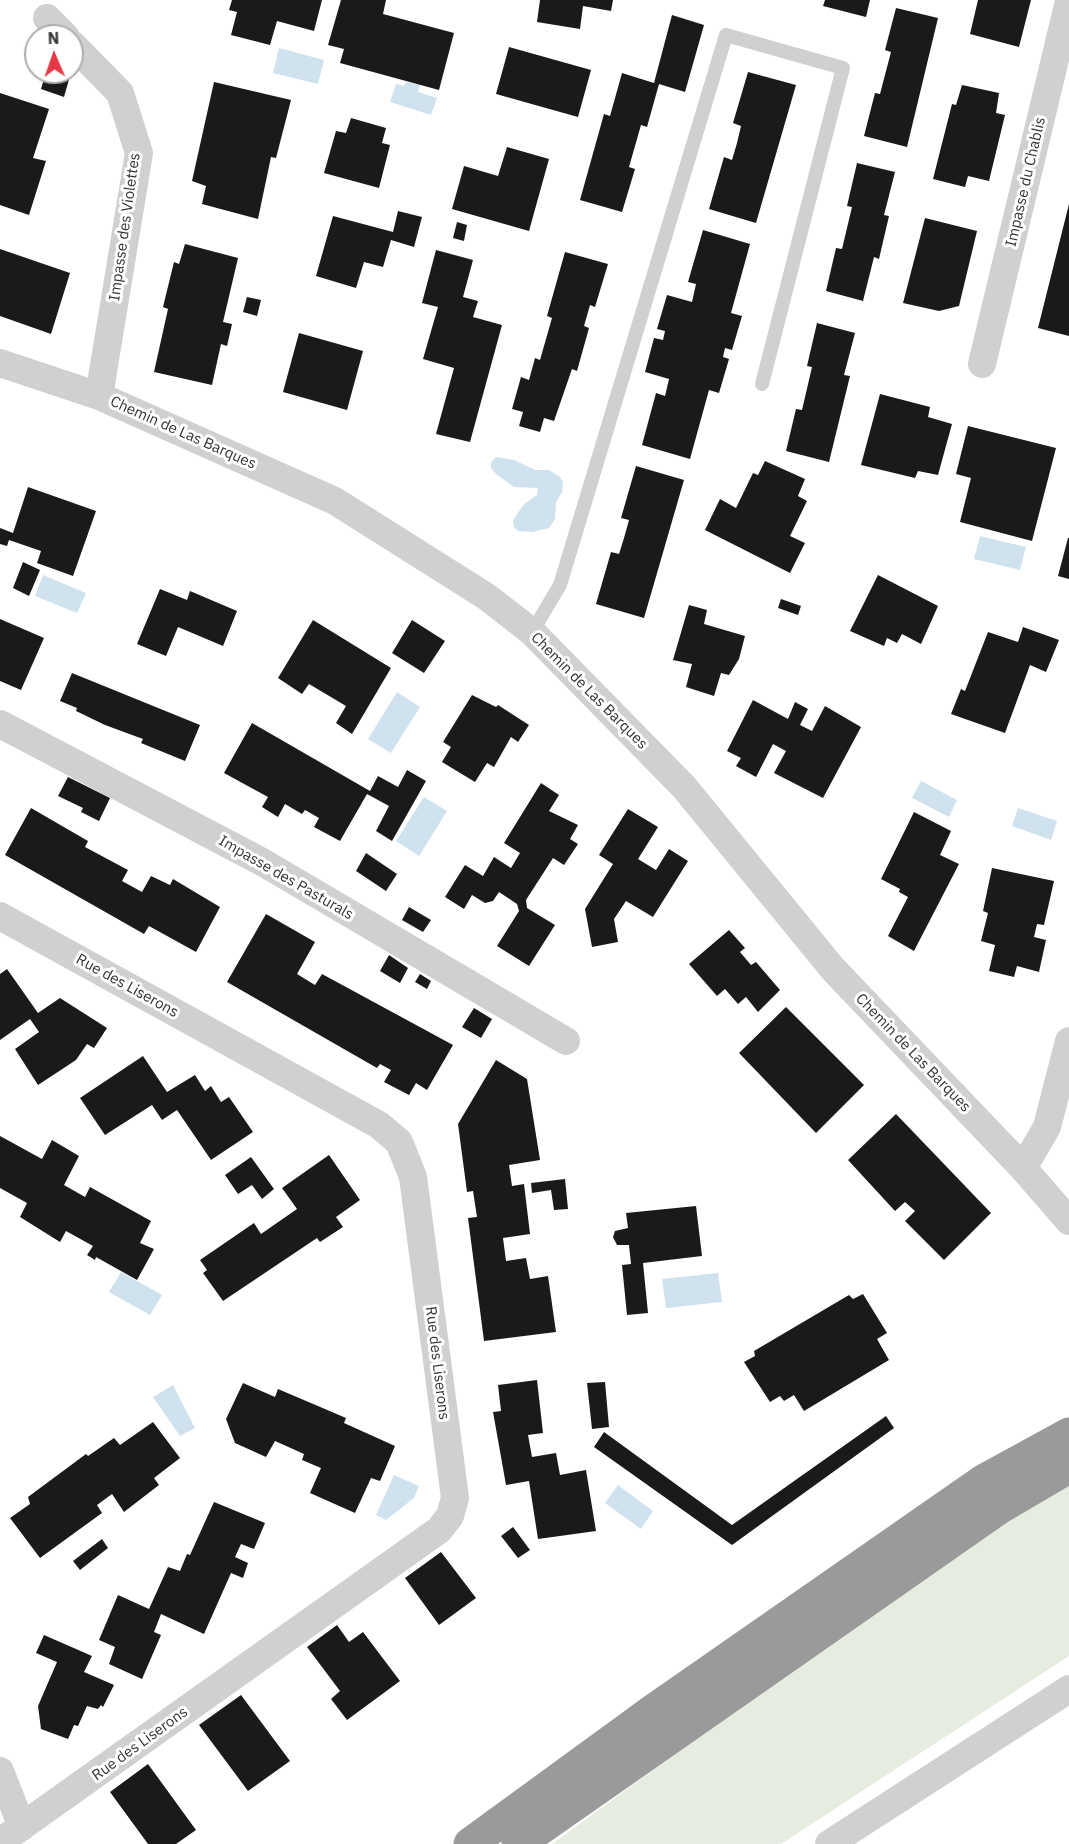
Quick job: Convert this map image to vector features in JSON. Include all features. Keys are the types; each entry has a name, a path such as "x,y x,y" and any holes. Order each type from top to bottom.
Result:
{"highway":[{"path":"470,1844 651,1712 982,1481 1048,1423 1069,1410"},
{"path":"982,1481 1069,1434"},
{"path":"518,1844 989,1515 1069,1467"}],"street":[{"name":"Impasse du Chablis","path":"982,364 1069,1"},
{"name":"Impasse des Violettes","path":"84,56 120,93 139,153 99,396"},
{"name":"Chemin de Las Barques","path":"0,363 99,396 335,501 487,597 532,632 684,787 833,969 1023,1168 1069,1221"},
{"name":"Impasse des Pasturals","path":"0,724 264,863 566,1041"},
{"name":"Rue des Liserons","path":"0,916 379,1125 399,1142 413,1177 455,1497 450,1516 439,1530 11,1835"},
{"path":"1023,1168 1047,1127 1069,1041"},
{"path":"829,1844 1069,1689"},
{"path":"0,1771 11,1835"}],"lane":[{"path":"532,632 560,585 726,35 843,68 762,384"}],"shaded area":[{"path":"1069,1476 1069,1656 781,1844 552,1844 968,1540"}],"water":[{"path":"279,48 324,60 318,84 273,73"},
{"path":"406,82 420,85 418,92 437,98 431,115 390,102 396,84 404,86"},
{"path":"496,457 514,460 535,470 549,470 560,477 563,482 562,492 556,502 555,519 549,528 533,532 518,531 514,527 513,520 524,504 537,495 538,488 514,487 496,474 491,468 491,462"},
{"path":"980,536 1026,547 1020,570 974,559"},
{"path":"43,575 86,593 77,613 35,596"},
{"path":"397,692 420,707 391,753 368,739"},
{"path":"921,781 957,800 949,817 912,798"},
{"path":"424,797 447,811 419,856 396,841"},
{"path":"1018,808 1057,821 1051,840 1012,826"},
{"path":"121,1272 162,1295 150,1315 109,1292"},
{"path":"718,1273 722,1302 666,1308 662,1279"},
{"path":"173,1385 195,1428 180,1436 153,1397"},
{"path":"394,1475 419,1486 414,1498 386,1520 376,1515"},
{"path":"618,1485 653,1511 641,1529 605,1503"}],"building":[{"path":"232,0 322,0 314,31 277,21 270,45 231,35 237,12 229,10"},
{"path":"341,0 386,0 383,14 454,33 439,90 340,63 344,49 328,45"},
{"path":"540,0 613,0 611,11 583,6 580,29 537,22"},
{"path":"825,0 870,0 866,17 823,6"},
{"path":"978,0 1031,0 1019,47 970,34"},
{"path":"896,8 938,18 907,147 864,136 875,93 880,94 891,52 885,50"},
{"path":"672,15 704,25 685,92 659,84 647,127 641,125 629,167 635,169 622,212 580,200 604,114 610,116 622,73 654,83"},
{"path":"509,47 591,70 578,117 496,94"},
{"path":"748,72 796,85 756,223 709,209 724,157 732,160 737,143 741,126 733,123"},
{"path":"214,82 291,100 276,158 271,157 258,219 202,204 206,186 192,181"},
{"path":"42,84 68,84 64,97 41,89"},
{"path":"962,85 999,93 996,113 1005,115 989,181 968,176 965,187 933,179 952,104 956,105"},
{"path":"0,93 49,109 33,158 46,161 29,215 0,205"},
{"path":"351,118 386,128 382,143 390,145 379,188 324,173 336,131 346,133"},
{"path":"507,147 549,159 529,231 452,209 464,166 498,176"},
{"path":"857,163 895,172 884,215 889,216 879,259 874,257 863,301 826,291 836,248 842,249 852,207 847,206"},
{"path":"1069,204 1069,336 1038,328"},
{"path":"398,211 422,217 414,247 391,240 383,267 364,262 356,288 316,276 333,216 393,232"},
{"path":"925,218 977,231 959,306 939,311 903,303"},
{"path":"457,222 467,225 464,241 453,238"},
{"path":"703,230 750,244 731,313 742,316 732,350 725,348 723,357 729,359 719,393 709,390 690,459 642,445 656,393 665,396 669,379 645,372 654,338 663,340 665,331 657,329 667,295 692,302 696,284 688,282"},
{"path":"185,244 238,258 223,322 232,324 227,346 221,344 212,385 154,372 168,309 163,307 174,262 179,264"},
{"path":"0,249 70,273 51,334 0,316"},
{"path":"436,250 473,260 463,297 478,301 473,317 502,325 470,442 436,434 454,368 423,359 438,307 422,303"},
{"path":"565,252 608,264 595,307 590,305 584,326 589,328 577,371 572,369 554,421 544,418 540,432 519,426 523,412 512,409 521,377 529,380 535,358 540,360 552,318 547,316"},
{"path":"247,297 261,300 257,316 243,312"},
{"path":"817,323 855,333 844,375 850,376 829,462 786,451 796,409 802,410 812,367 807,366"},
{"path":"299,333 363,351 347,410 283,392"},
{"path":"880,394 930,407 928,417 952,424 938,475 918,471 915,478 861,465"},
{"path":"968,426 1056,448 1032,541 960,522 971,478 956,474"},
{"path":"765,461 805,479 798,496 807,501 790,536 805,543 790,573 705,530 720,499 736,508 753,473 758,475"},
{"path":"636,466 684,480 644,618 596,604 611,552 619,554 624,538 629,520 621,518"},
{"path":"28,487 96,511 73,576 37,563 41,551 9,540 7,546 0,544 0,528 13,533"},
{"path":"1069,538 1069,579 1058,576"},
{"path":"23,562 40,570 29,596 13,588"},
{"path":"878,575 938,606 921,644 902,634 897,643 887,638 884,646 850,631"},
{"path":"160,589 187,600 190,591 237,611 223,646 178,627 166,656 137,644"},
{"path":"781,599 801,606 798,615 778,608"},
{"path":"689,605 707,610 704,624 745,636 739,659 729,675 721,673 714,696 686,687 692,664 673,660"},
{"path":"0,619 44,638 21,690 0,681"},
{"path":"313,620 391,668 352,734 336,723 346,706 309,684 302,694 278,678"},
{"path":"412,620 445,641 424,673 392,653"},
{"path":"1023,627 1059,640 1046,672 1030,665 1005,733 951,714 961,689 965,691 988,632 1018,642"},
{"path":"72,673 200,725 185,761 141,743 143,739 105,725 76,711 77,708 60,701"},
{"path":"472,695 496,707 498,705 529,725 518,742 511,737 494,767 487,763 475,782 442,762 451,747 443,742"},
{"path":"753,700 788,719 795,702 808,709 800,725 812,731 825,706 861,727 823,798 774,773 786,751 773,744 756,777 736,766 741,758 727,751"},
{"path":"252,723 370,791 378,776 398,787 407,770 426,781 392,841 376,831 389,806 367,794 340,841 314,827 319,818 305,810 302,814 285,804 278,817 262,807 268,797 224,773"},
{"path":"68,777 110,798 99,821 81,812 83,808 58,796"},
{"path":"541,783 559,795 549,811 578,825 570,839 578,844 564,865 553,858 526,900 527,908 555,925 529,966 497,946 519,911 517,904 499,892 493,901 485,903 472,895 464,909 445,897 465,865 483,876 494,857 511,868 520,853 504,843"},
{"path":"31,808 88,841 85,847 128,870 122,881 142,892 151,876 170,885 173,879 220,907 196,952 149,926 144,934 5,855"},
{"path":"628,809 658,827 638,859 656,870 669,849 688,861 653,917 626,901 614,919 618,942 592,947 585,909 613,864 599,855"},
{"path":"914,812 951,831 940,855 959,864 914,951 888,936 908,897 899,892 900,889 881,879"},
{"path":"366,853 397,874 386,891 356,871"},
{"path":"992,868 1054,881 1044,925 1037,924 1034,937 1046,940 1039,972 1017,966 1014,977 989,971 995,945 981,941 988,913 983,911"},
{"path":"409,907 431,920 423,932 402,920"},
{"path":"266,914 315,942 297,974 315,985 322,974 453,1045 427,1090 416,1083 409,1095 384,1082 391,1070 380,1064 377,1068 227,982"},
{"path":"729,930 745,948 740,952 751,965 756,962 780,990 758,1012 746,997 738,1004 725,989 717,996 689,964"},
{"path":"389,955 408,968 400,983 380,971"},
{"path":"7,969 38,1013 60,998 107,1028 94,1048 87,1044 76,1060 38,1085 15,1049 39,1032 30,1019 0,1040 0,974"},
{"path":"420,974 431,981 427,989 415,982"},
{"path":"786,1007 864,1085 816,1133 739,1053"},
{"path":"474,1008 492,1019 481,1038 462,1027"},
{"path":"143,1056 167,1092 195,1075 205,1091 211,1086 221,1102 229,1097 253,1132 211,1160 177,1110 162,1120 152,1105 105,1135 80,1098"},
{"path":"496,1060 527,1079 540,1160 509,1165 512,1186 524,1184 530,1234 503,1238 506,1261 526,1258 530,1279 548,1276 556,1332 484,1341 468,1218 477,1217 473,1191 467,1192 458,1124"},
{"path":"896,1114 991,1213 944,1260 905,1221 915,1211 905,1202 895,1211 848,1160"},
{"path":"0,1136 42,1159 52,1140 79,1156 64,1185 85,1197 90,1187 151,1221 140,1243 154,1249 137,1280 96,1257 95,1260 87,1255 93,1246 66,1231 60,1242 20,1217 27,1203 0,1188"},
{"path":"329,1155 360,1200 336,1217 343,1227 320,1242 317,1238 223,1301 203,1273 207,1270 200,1260 254,1223 261,1234 297,1209 282,1188"},
{"path":"251,1157 274,1189 262,1199 252,1185 238,1194 225,1175"},
{"path":"565,1179 568,1209 554,1210 551,1190 532,1193 531,1183"},
{"path":"696,1206 702,1256 643,1263 648,1313 627,1315 622,1265 631,1264 629,1245 617,1245 613,1237 615,1231 628,1228 626,1213"},
{"path":"863,1294 887,1333 877,1339 889,1360 804,1411 794,1395 784,1401 780,1396 770,1402 744,1362 755,1356 754,1351 849,1295 853,1299"},
{"path":"537,1380 543,1433 528,1435 532,1457 556,1453 560,1475 586,1470 596,1531 538,1539 529,1481 506,1485 493,1412 501,1411 498,1385"},
{"path":"605,1382 609,1427 592,1429 587,1383"},
{"path":"243,1383 275,1397 278,1389 346,1418 344,1423 395,1446 380,1481 371,1478 355,1513 310,1493 321,1468 302,1460 304,1454 275,1441 266,1457 235,1443 226,1419"},
{"path":"886,1416 894,1428 732,1545 594,1447 604,1432 732,1525"},
{"path":"153,1422 180,1458 154,1478 159,1485 124,1512 112,1494 97,1505 102,1513 40,1558 10,1518 30,1504 28,1497 86,1454 88,1456 114,1438 120,1445"},
{"path":"214,1502 265,1523 254,1549 241,1544 235,1557 248,1563 243,1578 231,1573 204,1634 161,1614 154,1632 161,1635 142,1679 109,1664 115,1647 99,1640 118,1595 149,1609 168,1567 180,1571 187,1554 190,1555"},
{"path":"513,1527 530,1550 518,1558 501,1536"},
{"path":"102,1539 108,1548 80,1570 73,1561"},
{"path":"441,1552 476,1598 439,1625 405,1578"},
{"path":"337,1625 349,1642 363,1632 400,1681 347,1720 331,1699 340,1691 307,1647"},
{"path":"44,1635 92,1656 84,1672 114,1685 103,1707 101,1705 98,1709 87,1706 78,1726 74,1725 68,1739 41,1729 38,1706 57,1662 36,1653"},
{"path":"241,1695 290,1761 248,1791 199,1725"},
{"path":"148,1764 196,1830 176,1844 148,1844 110,1792"}]}
